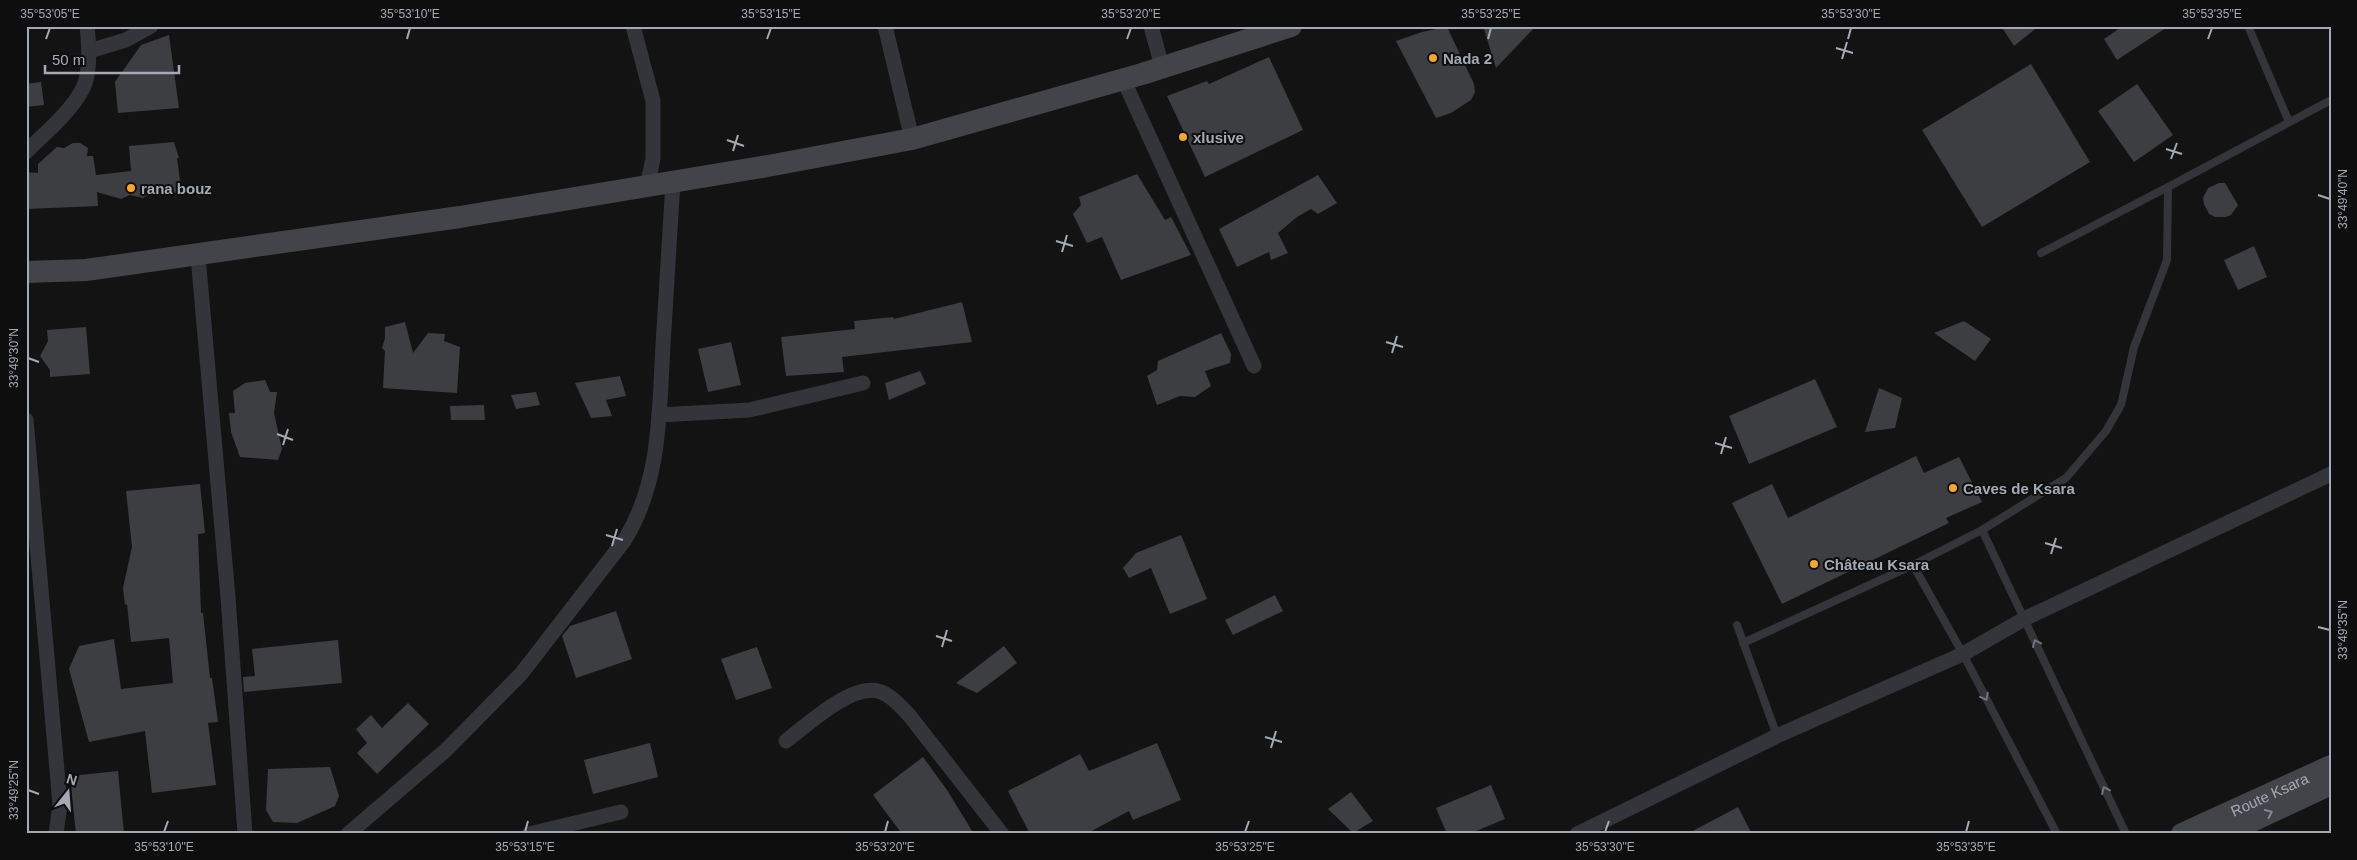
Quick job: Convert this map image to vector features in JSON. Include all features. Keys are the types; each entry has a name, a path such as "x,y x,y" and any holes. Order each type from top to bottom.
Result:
{"street":[{"path":"26,152 76,100 84,86 90,51 87,26"},
{"path":"90,51 126,40 151,26"},
{"path":"633,26 653,101 653,158 646,186"},
{"path":"885,26 912,139"},
{"path":"1151,26 1162,67"},
{"path":"26,272 86,270 198,256 460,217 912,139 1123,80 1290,26"},
{"path":"1123,80 1254,366"},
{"path":"348,834 446,750 521,674 624,541 638,520 650,482 660,415 673,181"},
{"path":"198,256 228,597 245,834"},
{"path":"660,415 749,410 863,383"},
{"path":"26,420 60,804 56,834"},
{"path":"1577,834 1778,736 1963,654 2024,619 2331,474"},
{"path":"786,741 848,697 870,691 878,691 897,703 909,715 1002,834"},
{"name":"Route Ksara","path":"2182,834 2331,766"},
{"name":"Route Ksara","path":"2224,834 2331,784"},
{"path":"529,834 621,812"}],"lane":[{"path":"2248,26 2289,122"},
{"path":"2041,253 2331,100"},
{"path":"1744,643 1913,565 1982,530 2066,478 2106,431 2121,405 2134,347 2167,260 2168,187"},
{"path":"1982,530 2126,834"},
{"path":"1913,565 1963,654 2057,834"},
{"path":"1737,625 1778,736"}],"building":[{"path":"1483,26 1536,26 1496,68"},
{"path":"2001,26 2039,26 2014,46"},
{"path":"2123,26 2169,26 2117,60 2104,39"},
{"name":"Nada 2","path":"1447,27 1474,84 1475,92 1471,100 1451,113 1436,118 1396,41 1422,32"},
{"path":"169,35 179,108 118,113 115,82 141,45"},
{"path":"1269,57 1303,130 1205,177 1167,96 1207,81 1209,84"},
{"path":"2031,64 2090,162 1982,227 1922,130"},
{"path":"41,82 44,105 26,107 26,84"},
{"path":"2137,84 2173,135 2134,162 2098,111"},
{"path":"174,142 179,158 177,158 182,195 171,192 168,195 159,196 151,193 143,198 130,195 121,199 97,192 98,206 26,209 26,172 38,173 38,164 57,147 64,148 73,143 80,143 88,148 87,156 93,156 96,175 131,171 129,146"},
{"path":"1137,174 1165,220 1171,217 1191,255 1121,280 1102,237 1087,243 1073,214 1081,205 1079,197"},
{"path":"1318,175 1337,203 1318,214 1311,209 1297,217 1278,233 1288,253 1271,260 1269,252 1237,267 1219,229"},
{"path":"2219,183 2225,183 2238,205 2231,215 2226,217 2215,217 2209,214 2204,204 2203,198 2208,188"},
{"path":"2254,246 2267,277 2238,290 2224,260"},
{"path":"962,302 972,342 842,357 844,372 786,376 781,337 855,329 854,321 893,317 894,319"},
{"path":"1964,321 1991,339 1975,361 1934,333"},
{"path":"405,322 413,353 428,333 445,334 444,341 460,347 457,393 383,388 385,351 382,348 385,338 385,327"},
{"path":"86,327 90,374 50,377 50,370 40,356 48,341 47,330"},
{"path":"1221,333 1231,354 1230,363 1205,371 1211,386 1195,397 1180,396 1157,405 1147,376 1157,370 1158,361"},
{"path":"731,342 741,385 708,392 698,349"},
{"path":"920,371 926,384 889,400 885,383"},
{"path":"620,376 626,396 606,400 612,416 591,418 575,383"},
{"path":"1815,379 1837,427 1749,464 1729,416"},
{"path":"265,380 270,392 277,392 274,413 282,449 278,460 240,457 231,432 229,413 235,413 233,391 245,383"},
{"path":"1879,388 1902,398 1895,428 1865,432"},
{"path":"536,392 540,405 516,409 511,395"},
{"path":"484,405 485,420 451,420 450,406"},
{"name":"Château Ksara","path":"1916,456 1924,473 1959,457 1982,502 1946,518 1949,523 1782,604 1732,503 1772,484 1788,518"},
{"path":"200,484 205,533 198,534 201,613 203,613 210,678 212,678 218,722 208,723 216,785 152,793 145,731 89,742 69,669 79,646 114,639 121,689 173,683 169,638 131,642 127,604 125,605 123,588 132,547 126,491"},
{"path":"1181,535 1207,599 1170,614 1151,568 1129,578 1123,568 1136,553"},
{"path":"1275,595 1283,611 1233,635 1225,620"},
{"path":"616,611 632,659 576,678 562,636 570,626"},
{"path":"338,640 342,683 244,692 243,677 255,676 252,649"},
{"path":"1004,646 1017,663 977,693 956,683"},
{"path":"757,647 772,688 736,700 721,659"},
{"path":"408,703 429,724 377,774 357,753 367,743 356,729 371,715 382,728"},
{"path":"650,743 658,777 593,794 584,760"},
{"path":"1157,743 1181,800 1133,820 1129,811 1086,834 1030,834 1008,791 1080,754 1089,771"},
{"path":"923,757 947,790 974,834 902,834 873,795"},
{"path":"330,767 339,796 335,806 297,823 273,822 266,810 268,769"},
{"path":"118,771 124,834 76,834 70,776"},
{"path":"1491,785 1505,819 1469,834 1447,834 1436,808"},
{"path":"1351,792 1373,821 1353,833 1328,809"},
{"path":"1738,807 1752,834 1687,834"}],"place":[{"name":"Nada 2","path":"1433,58"},
{"name":"xlusive","path":"1183,137"},
{"name":"rana bouz","path":"131,188"},
{"name":"Caves de Ksara","path":"1953,488"},
{"name":"Château Ksara","path":"1814,564"}]}
